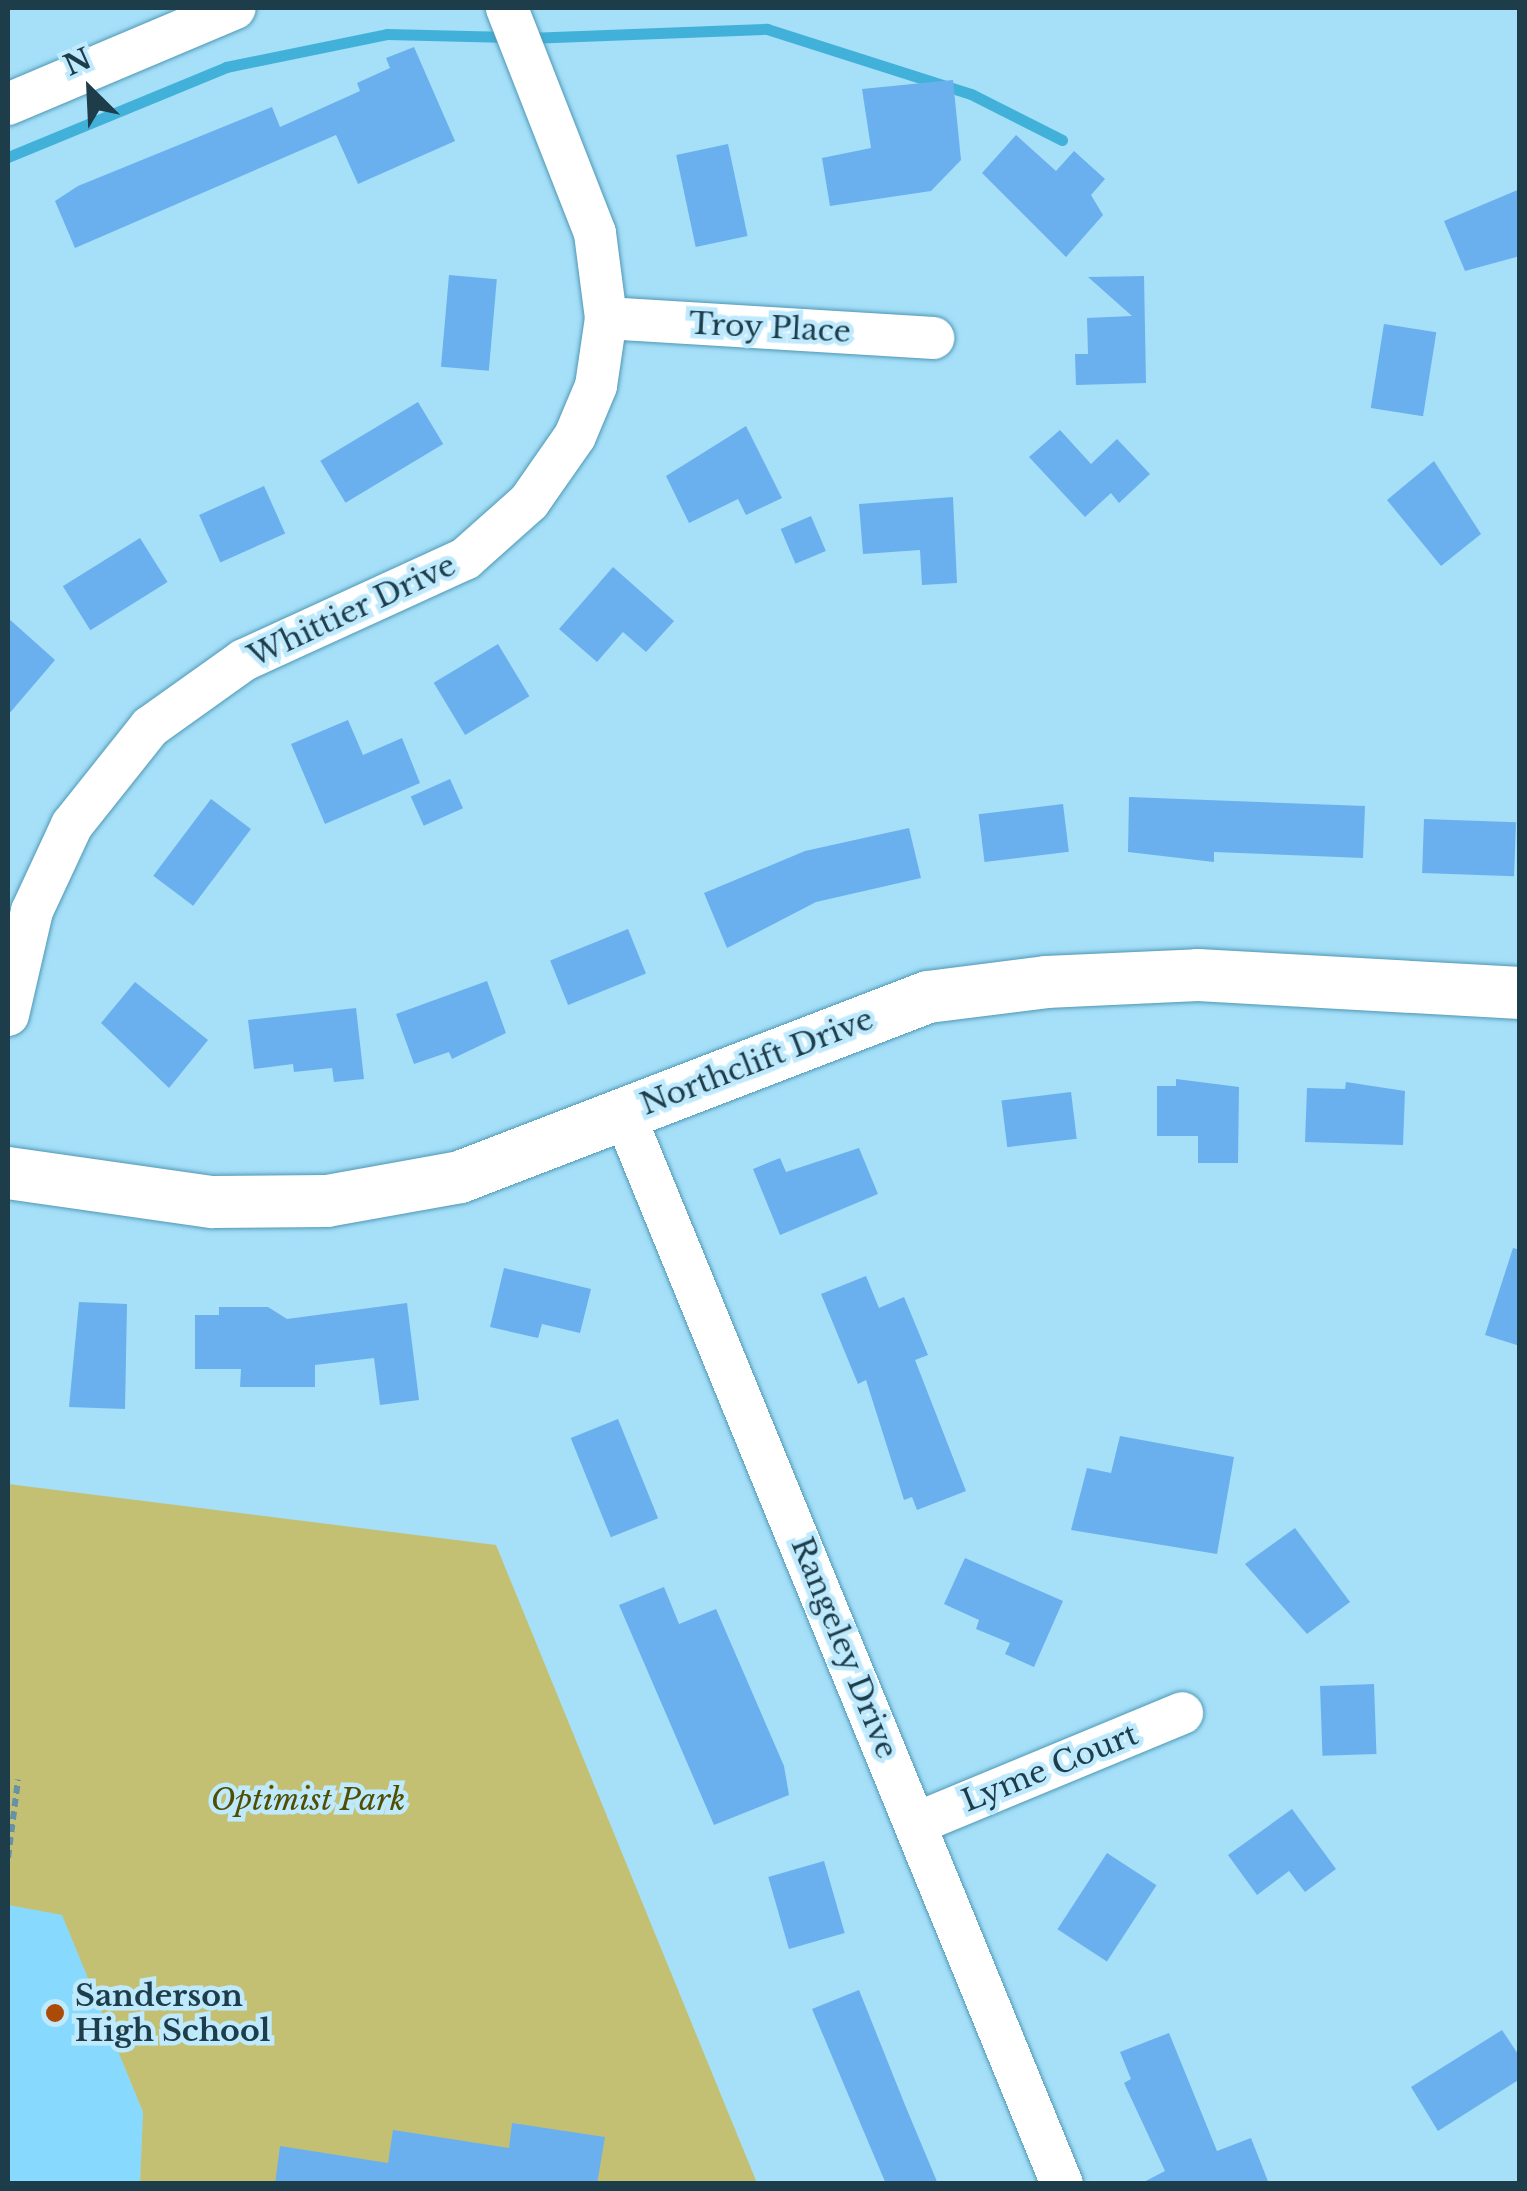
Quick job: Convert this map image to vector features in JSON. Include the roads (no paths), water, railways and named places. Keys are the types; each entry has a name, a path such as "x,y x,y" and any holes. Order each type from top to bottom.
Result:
{"street":[{"path":"8,104 235,8"},
{"name":"Whittier Drive","path":"8,1015 32,911 72,825 150,727 244,660 465,559 529,502 596,386 606,318 595,234 507,8"},
{"name":"Troy Place","path":"606,318 933,338"},
{"name":"Northclift Drive","path":"8,1172 213,1202 327,1201 460,1177 928,996 1198,976 1520,992"},
{"name":"Rangeley Drive","path":"624,1114 1062,2184"},
{"name":"Lyme Court","path":"917,1823 1182,1714"}],"waterway":[{"path":"528,38 767,29 971,94 1062,140"},
{"path":"8,157 226,67 387,34 509,37"}],"place":[{"name":"Sanderson High School","path":"55,2013"}],"park label":[{"name":"Optimist Park","path":"308,1800"}]}
